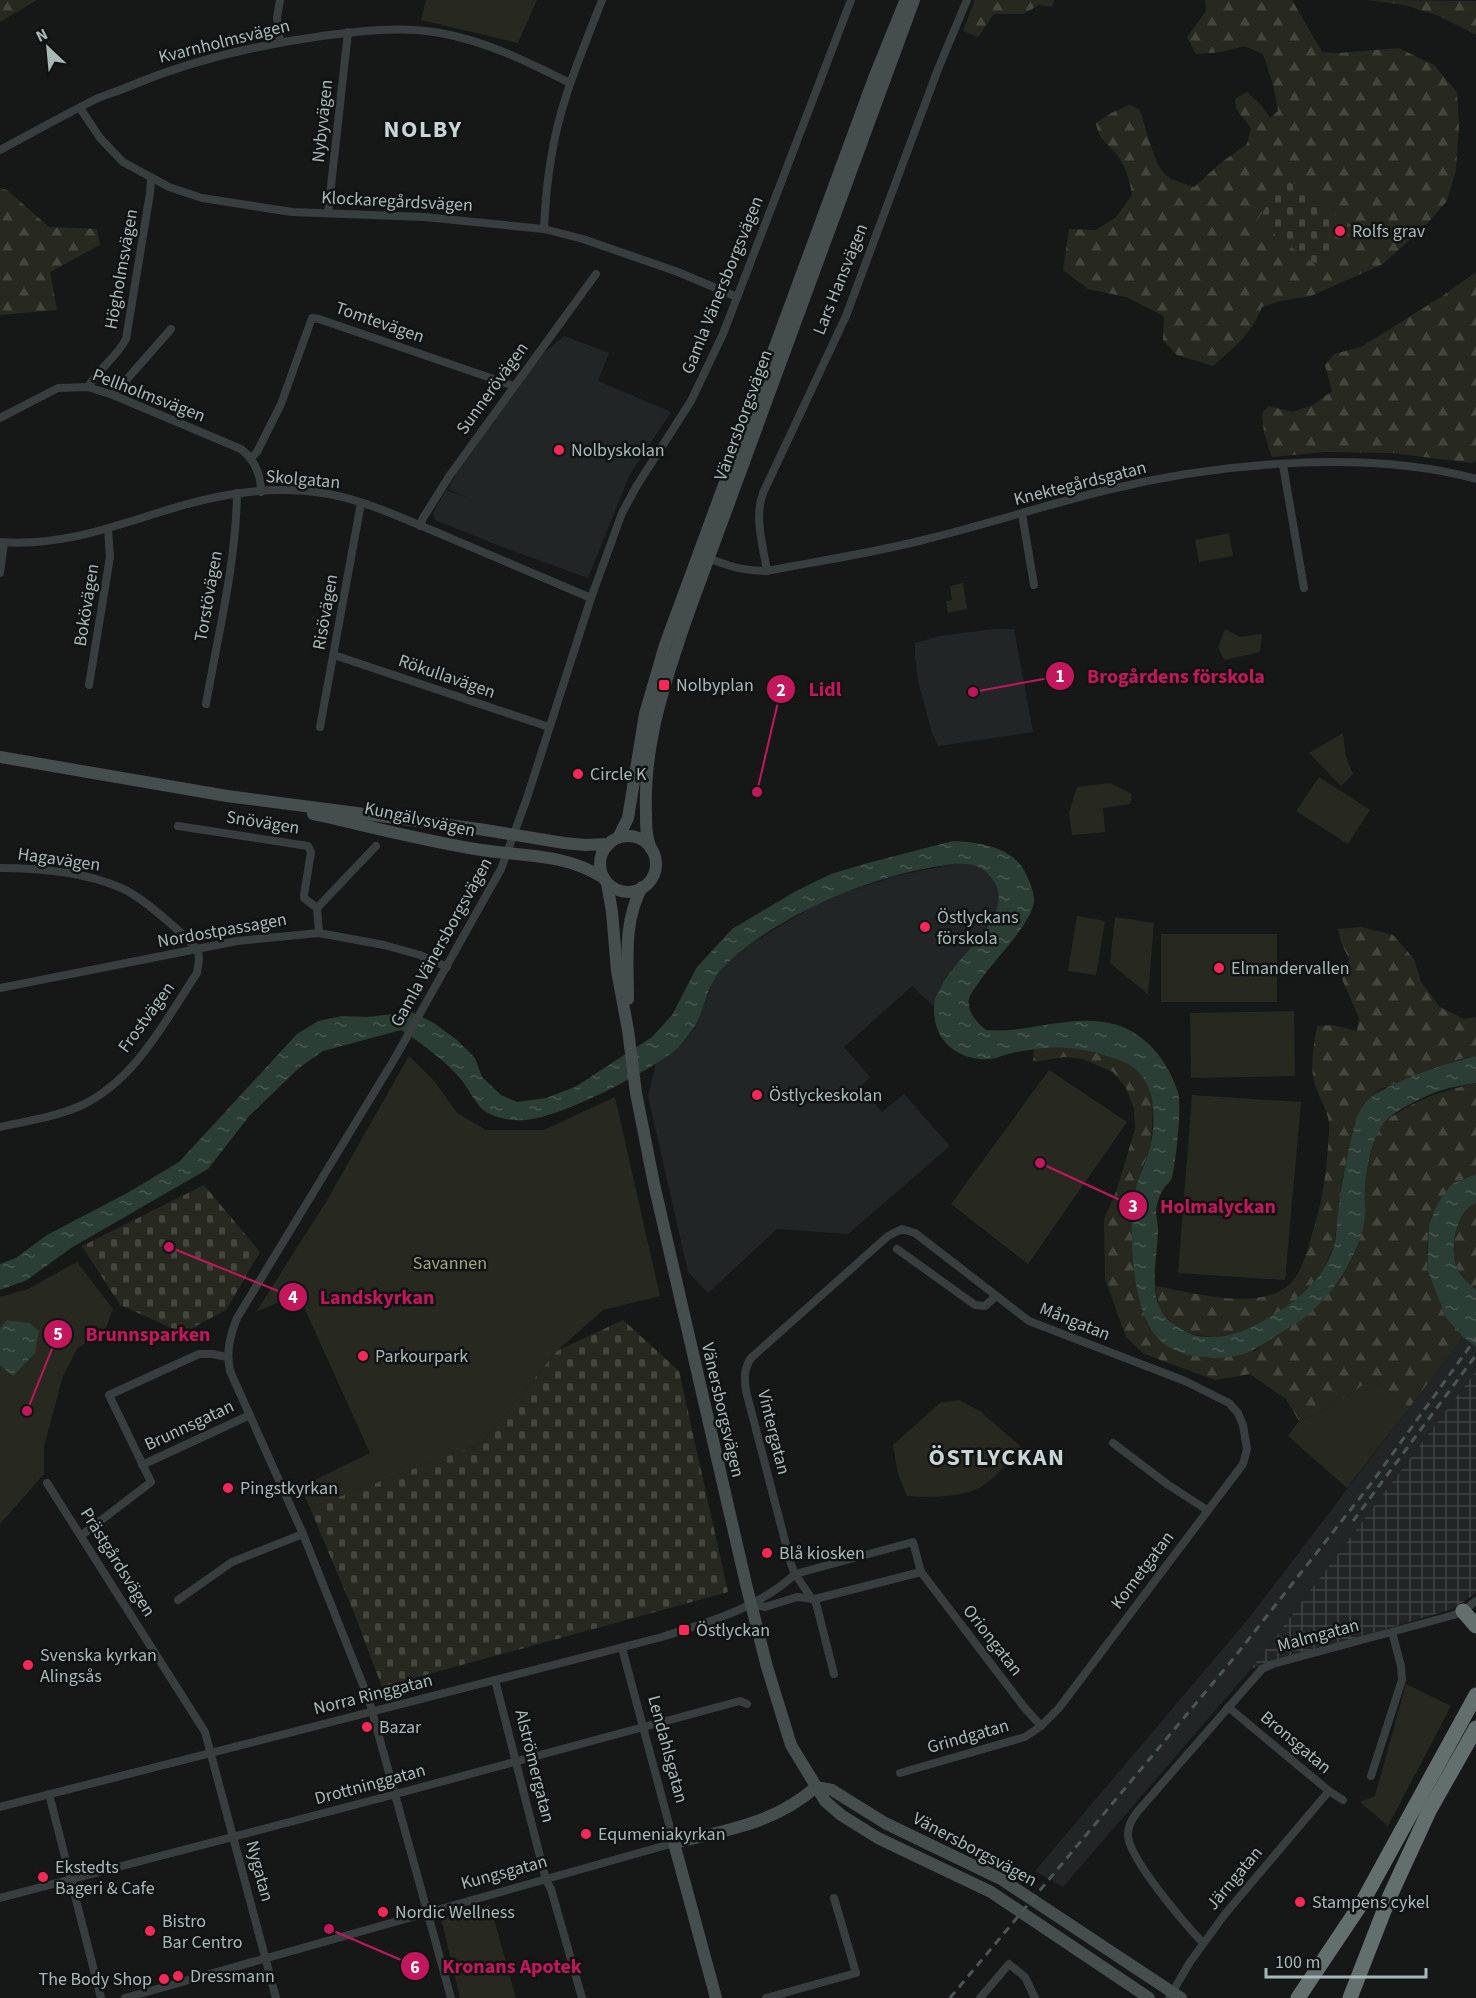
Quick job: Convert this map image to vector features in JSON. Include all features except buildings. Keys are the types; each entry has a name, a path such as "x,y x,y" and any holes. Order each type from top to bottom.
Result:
{"highway":[{"path":"1463,1611 1476,1626"},
{"path":"1298,1997 1363,1901 1473,1700 1476,1682"},
{"path":"1350,1998 1389,1898 1429,1811 1476,1728"}],"main road":[{"name":"Vänersborgsvägen","path":"651,849 647,839 646,782 654,727 667,676 704,557 874,78 906,0"},
{"name":"Vänersborgsvägen","path":"613,841 628,818 639,746 653,680 704,557 914,0"},
{"name":"Kungälvsvägen","path":"0,757 227,796 513,834 564,843 585,845 613,841"},
{"name":"Kungälvsvägen","path":"227,796 475,849 561,859 576,863 606,880"},
{"path":"636,838 651,849 655,869 648,882 642,887 634,891 624,891 615,888 606,880 600,864 604,849 613,841 636,838"},
{"name":"Vänersborgsvägen","path":"606,880 636,1093 683,1314 751,1604 791,1745 825,1801 856,1824 878,1838 991,1892 1149,1998"},
{"name":"Vänersborgsvägen","path":"628,1030 628,928 630,914 642,887"},
{"name":"Vänersborgsvägen","path":"816,1787 832,1790 885,1823 1001,1879 1174,1996"},
{"name":"Kungsgatan","path":"674,1843 767,1819 790,1808 816,1787"},
{"name":"Lendahlsgatan","path":"674,1843 716,1998"}],"street":[{"path":"280,0 277,17 280,42"},
{"path":"544,229 551,158 570,83 602,0"},
{"name":"Gamla Vänersborgsvägen","path":"451,1998 373,1711 303,1534 230,1371 227,1357 231,1333 237,1318 404,1043 501,869 591,598 622,513 636,487 692,401 723,334 851,0"},
{"name":"Lars Hansvägen","path":"767,571 758,506 846,316 938,69 967,0"},
{"name":"Kvarnholmsvägen","path":"0,150 98,98 184,65 280,42 348,33 401,29 438,33 474,41 504,51 570,83"},
{"name":"Nybyvägen","path":"328,213 348,33"},
{"name":"Klockaregårdsvägen","path":"80,108 110,151 123,162 151,179 202,198 292,212 424,217 544,229 583,238 678,272 737,297"},
{"name":"Högholmsvägen","path":"88,387 98,371 116,356 126,339 151,179"},
{"name":"Sunnerövägen","path":"420,526 450,475 596,274"},
{"name":"Tomtevägen","path":"251,458 258,452 281,404 312,318 514,386"},
{"path":"113,396 171,329"},
{"name":"Pellholmsvägen","path":"0,418 57,388 88,387 225,442 241,449 251,458"},
{"path":"251,458 261,482 261,492"},
{"name":"Knektegårdsgatan","path":"704,557 733,568 767,571 921,541 1110,489 1234,468 1349,462 1420,469 1476,479"},
{"path":"1283,465 1304,588"},
{"name":"Skolgatan","path":"2,543 39,543 69,539 187,504 237,493 295,491 329,495 361,503 591,598"},
{"name":"Torstövägen","path":"206,704 236,530 237,493"},
{"name":"Risövägen","path":"320,727 361,503"},
{"path":"1022,514 1034,585"},
{"name":"Bokövägen","path":"90,685 110,557 108,529"},
{"path":"0,573 2,543"},
{"name":"Rökullavägen","path":"334,655 549,727"},
{"name":"Snövägen","path":"178,826 308,846 311,852 304,898 317,908 319,933"},
{"path":"317,908 376,846"},
{"name":"Hagavägen","path":"0,868 94,878 121,887 182,933 198,950"},
{"name":"Nordostpassagen","path":"0,988 237,941 319,933 384,945 420,955 447,967"},
{"name":"Frostvägen","path":"0,1127 54,1115 80,1106 120,1078 148,1048 197,974 198,950"},
{"name":"Mångatan","path":"902,1229 915,1233 1029,1321 1185,1381 1229,1403 1238,1413 1243,1425"},
{"name":"Vintergatan","path":"834,1674 813,1599 795,1574 746,1391 744,1376 751,1358 888,1236 902,1229"},
{"path":"897,1249 975,1305 985,1306 996,1296"},
{"path":"81,1535 151,1482 109,1395 199,1354 227,1357"},
{"name":"Brunnsgatan","path":"142,1465 249,1415"},
{"name":"Kometgatan","path":"1041,1726 1059,1708 1243,1464 1247,1449 1243,1425"},
{"path":"1113,1443 1167,1484 1204,1508"},
{"name":"Prästgårdsvägen","path":"47,1483 205,1732 212,1753"},
{"path":"177,1600 232,1562 303,1534"},
{"name":"Oriongatan","path":"751,1604 783,1585 795,1574 913,1542 921,1572 1041,1726"},
{"path":"751,1604 765,1607 797,1597 813,1599 921,1572"},
{"name":"Malmgatan","path":"1203,1943 1176,1913 1137,1859 1128,1838 1130,1821 1138,1810 1256,1675 1273,1664 1463,1611 1476,1601"},
{"name":"Norra Ringgatan","path":"0,1807 622,1648 706,1623 751,1604"},
{"path":"1371,1776 1402,1680 1401,1666 1392,1632"},
{"name":"Lendahlsgatan","path":"622,1648 674,1843"},
{"name":"Alströmergatan","path":"495,1680 546,1880 551,1889 582,1998"},
{"name":"Drottninggatan","path":"0,1898 740,1701 747,1704"},
{"name":"Bronsgatan","path":"1228,1707 1329,1791 1343,1800"},
{"name":"Grindgatan","path":"900,1773 1011,1742 1025,1737 1041,1726"},
{"name":"Nygatan","path":"212,1753 276,1998"},
{"name":"Järngatan","path":"1174,1996 1203,1943 1329,1791"},
{"path":"49,1794 101,1998"},
{"name":"Kungsgatan","path":"125,1998 674,1843"},
{"path":"766,1998 856,1973 834,1898"},
{"path":"980,1998 1009,1964 1025,1977 1035,1998"}],"shaded area":[{"name":"Nolbyskolan","path":"564,336 609,353 598,381 671,412 630,474 588,578 435,520 433,513 446,490 468,498 448,489 457,471 540,356"},
{"path":"993,629 1014,629 1033,732 938,746 932,733 918,681 915,643 940,636"},
{"name":"Östlyckeskolan","path":"957,863 977,865 990,875 997,887 1001,902 995,917 940,987 934,1006 912,986 844,1047 870,1077 860,1087 882,1112 904,1094 950,1146 848,1234 777,1229 708,1293 688,1272 648,1096 656,1063 678,1048 695,1028 714,979 725,965 749,945 813,906 849,891 896,876"},
{"path":"1463,1337 1476,1347 1476,1371 1251,1669 1063,1887 1035,1871 1249,1618"},
{"path":"1476,1371 1476,1593 1453,1609 1251,1669"}],"green space":[{"path":"0,0 37,0 0,22"},
{"path":"426,0 537,0 518,43 421,20"},
{"path":"975,0 1054,0 1052,7 1039,5 1023,14 994,14 978,37 963,31"},
{"path":"1205,0 1292,0 1322,52 1339,53 1399,48 1434,65 1457,92 1459,126 1456,170 1447,201 1424,227 1383,264 1311,296 1280,301 1262,307 1248,332 1213,366 1177,355 1163,340 1164,316 1126,297 1088,289 1063,270 1069,229 1096,230 1116,217 1132,195 1123,164 1101,138 1096,123 1111,113 1130,105 1139,109 1155,157 1165,174 1171,179 1194,187 1247,144 1251,128 1236,109 1235,99 1247,92 1261,105 1270,118 1278,111 1273,84 1263,54 1244,46 1221,52 1196,54 1187,37 1206,11"},
{"path":"1368,0 1476,1 1476,35 1439,16 1405,5"},
{"path":"1288,178 1353,227 1321,269 1256,221"},
{"path":"0,188 7,190 49,227 97,229 100,245 50,272 57,310 0,315"},
{"path":"1476,272 1476,460 1472,463 1392,453 1325,452 1272,457 1264,433 1262,414 1268,406 1293,412 1313,405 1332,391 1325,365 1334,354 1361,347 1441,297"},
{"path":"1229,533 1233,556 1199,562 1195,540"},
{"path":"963,583 967,609 948,613 946,601 952,600 950,586"},
{"path":"1225,629 1240,637 1262,634 1260,652 1225,660 1218,648"},
{"path":"1343,733 1346,757 1353,774 1341,786 1309,753"},
{"path":"1319,777 1370,810 1348,844 1296,811"},
{"path":"1110,783 1132,794 1130,804 1103,808 1105,832 1072,835 1069,812 1077,787"},
{"path":"1077,916 1105,921 1096,975 1068,971"},
{"path":"1115,917 1154,923 1148,994 1110,963"},
{"path":"1361,927 1393,935 1414,959 1421,982 1440,1007 1464,1019 1476,1017 1476,1056 1460,1059 1381,1089 1364,1103 1354,1125 1343,1177 1334,1245 1324,1268 1306,1292 1284,1310 1252,1327 1224,1338 1194,1335 1174,1325 1160,1310 1155,1286 1210,1296 1251,1299 1270,1295 1285,1288 1297,1275 1303,1263 1322,1195 1329,1133 1327,1113 1315,1086 1312,1067 1317,1026 1333,1025 1357,1031 1359,1018 1342,979 1349,959 1338,929"},
{"name":"Elmandervallen","path":"1161,934 1277,934 1277,1002 1161,1002"},
{"path":"1294,1011 1295,1076 1191,1078 1190,1013"},
{"path":"1075,1048 1124,1060 1139,1069 1149,1088 1153,1104 1151,1147 1135,1192 1132,1243 1139,1300 1159,1339 1255,1351 1315,1307 1328,1294 1349,1264 1362,1231 1371,1154 1384,1121 1444,1091 1476,1083 1476,1174 1452,1184 1429,1225 1427,1251 1427,1269 1446,1318 1463,1337 1409,1408 1376,1380 1363,1385 1330,1407 1299,1421 1286,1399 1250,1374 1215,1380 1144,1354 1126,1337 1105,1279 1104,1220 1117,1189 1135,1129 1134,1109 1126,1088 1113,1072 1083,1059 1064,1057 1033,1062 1034,1049"},
{"name":"Savannen","path":"409,1056 435,1082 457,1113 486,1130 544,1130 615,1097 660,1296 603,1310 557,1351 482,1443 310,1508 300,1487 370,1453 298,1294 256,1312 326,1202"},
{"path":"1049,1070 1127,1122 1028,1264 951,1204"},
{"path":"1192,1095 1301,1102 1285,1280 1178,1273"},
{"path":"204,1185 260,1252 226,1310 183,1333 120,1305 82,1246"},
{"path":"1476,1203 1476,1290 1458,1271 1454,1241 1463,1214"},
{"path":"77,1262 113,1309 106,1328 77,1349 63,1376 44,1446 44,1474 0,1524 0,1365 13,1375 29,1323 8,1320 0,1328 0,1297 28,1289"},
{"path":"623,1320 679,1371 728,1592 382,1687 310,1508 482,1443 557,1351"},
{"path":"1376,1380 1409,1408 1347,1488 1288,1436 1299,1421 1330,1407 1363,1385"},
{"path":"959,1400 980,1411 1021,1447 981,1487 965,1493 945,1496 907,1496 898,1474 893,1445 940,1403"},
{"path":"1406,1684 1451,1706 1388,1826 1360,1802 1375,1796"},
{"path":"490,1905 516,1998 460,1998 441,1918"}],"water":[{"path":"953,841 984,845 1004,851 1025,872 1034,898 1033,907 1021,929 970,996 971,1013 976,1020 986,1030 1019,1029 1084,1021 1117,1025 1138,1035 1155,1051 1169,1070 1179,1099 1178,1134 1172,1177 1161,1193 1156,1210 1158,1229 1156,1297 1168,1320 1193,1335 1217,1337 1242,1331 1279,1312 1299,1297 1324,1269 1334,1246 1348,1153 1356,1121 1364,1104 1384,1089 1399,1082 1434,1068 1476,1056 1476,1083 1448,1088 1425,1097 1387,1119 1383,1124 1375,1138 1368,1164 1365,1216 1359,1243 1338,1281 1303,1319 1255,1349 1229,1357 1210,1358 1182,1353 1158,1338 1142,1309 1132,1247 1135,1192 1151,1142 1153,1120 1152,1098 1140,1073 1117,1059 1070,1048 1045,1048 990,1059 968,1057 950,1047 938,1031 934,1010 938,993 948,975 989,924 997,907 998,890 988,874 976,866 963,864 927,868 872,883 817,905 767,932 740,952 719,972 694,1027 678,1048 648,1069 604,1092 541,1117 511,1120 488,1113 480,1106 463,1081 446,1064 401,1030 323,1051 299,1068 250,1115 208,1169 71,1248 27,1280 0,1290 0,1264 16,1258 47,1235 129,1192 179,1162 297,1034 318,1021 342,1016 367,1017 412,1012 434,1023 457,1040 475,1058 482,1077 501,1095 517,1102 546,1098 575,1087 652,1037 672,1015 697,967 732,929 796,891 831,874"},
{"path":"1476,1174 1476,1203 1469,1207 1459,1222 1454,1251 1458,1271 1476,1290 1476,1347 1463,1337 1446,1318 1427,1269 1429,1225 1438,1203 1452,1184"},
{"path":"7,1320 29,1323 39,1331 35,1353 13,1376 0,1365 0,1328"}],"railway":[{"path":"950,1998 1233,1659 1370,1485 1476,1338"},
{"path":"1353,1521 1476,1355"}],"place":[{"name":"Rolfs grav","path":"1340,231"},
{"name":"Nolbyskolan","path":"559,450"},
{"name":"Nolbyplan","path":"664,685"},
{"name":"Brogårdens förskola","path":"973,692"},
{"name":"Circle K","path":"578,774"},
{"name":"Lidl","path":"757,792"},
{"name":"Östlyckans förskola","path":"925,927"},
{"name":"Elmandervallen","path":"1219,968"},
{"name":"Östlyckeskolan","path":"757,1095"},
{"name":"Holmalyckan","path":"1040,1163"},
{"name":"Landskyrkan","path":"169,1247"},
{"name":"Parkourpark","path":"363,1356"},
{"name":"Brunnsparken","path":"27,1411"},
{"name":"Pingstkyrkan","path":"228,1488"},
{"name":"Blå kiosken","path":"767,1553"},
{"name":"Östlyckan","path":"684,1630"},
{"name":"Svenska kyrkan Alingsås","path":"28,1665"},
{"name":"Bazar","path":"367,1727"},
{"name":"Equmeniakyrkan","path":"586,1834"},
{"name":"Ekstedts Bageri & Cafe","path":"43,1877"},
{"name":"Stampens cykel","path":"1300,1902"},
{"name":"Nordic Wellness","path":"383,1912"},
{"name":"Kronans Apotek","path":"329,1929"},
{"name":"Bistro Bar Centro","path":"150,1931"},
{"name":"Dressmann","path":"178,1976"},
{"name":"The Body Shop","path":"164,1979"}],"district":[{"name":"NOLBY","path":"423,129"},
{"name":"ÖSTLYCKAN","path":"997,1457"}]}
